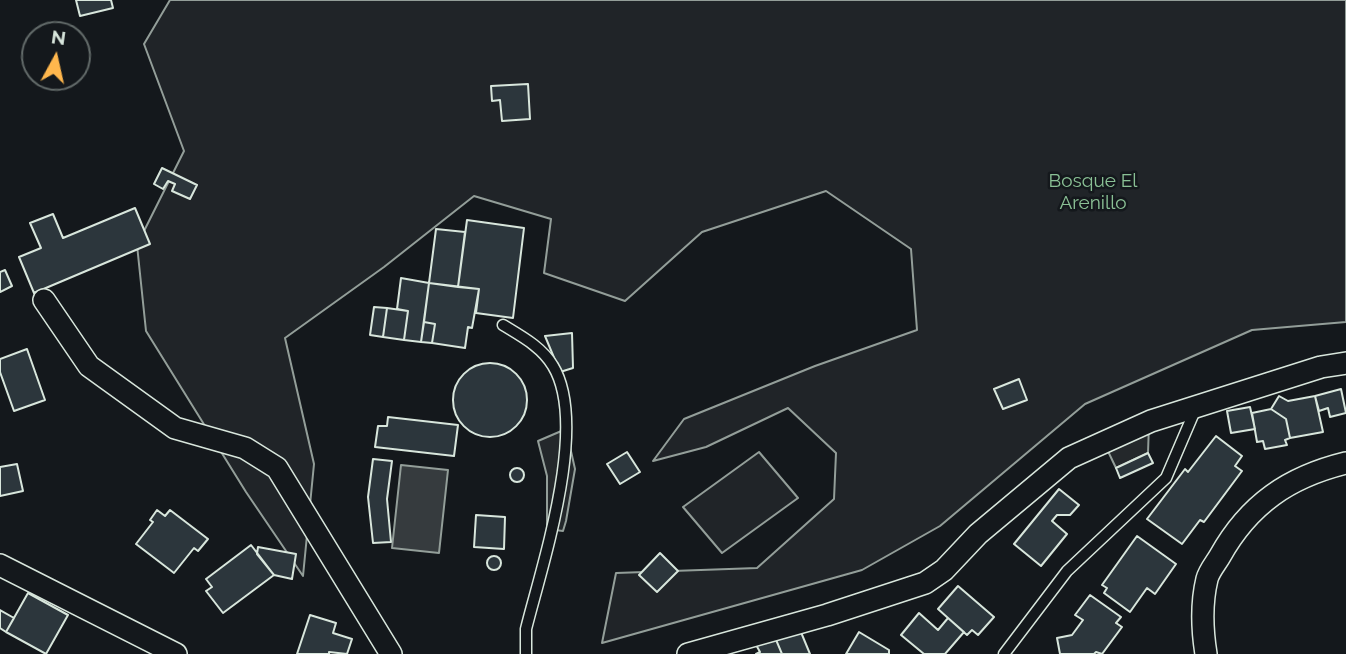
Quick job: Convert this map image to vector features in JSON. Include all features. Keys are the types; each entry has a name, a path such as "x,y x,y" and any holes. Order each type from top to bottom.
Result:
{"street":[{"path":"44,300 89,366 175,428 246,448 276,468 391,654"},
{"path":"688,654 827,615 925,583 944,570 994,520 1069,458 1151,421 1321,367 1346,363"},
{"path":"1206,654 1201,628 1207,577 1228,541 1252,510 1296,480 1346,463"},
{"path":"0,565 177,654"}],"lane":[{"path":"503,326 531,342 553,365 565,407 563,479 526,629 526,654"},
{"path":"1004,654 1067,571 1166,478 1197,406"}],"green space":[{"name":"Bosque El Arenillo","path":"170,0 1346,0 1346,322 1252,330 1085,404 940,526 862,570 602,643 616,573 757,568 834,499 836,453 788,408 706,447 653,461 684,419 815,366 917,330 911,249 826,191 702,232 625,301 544,273 551,219 474,196 384,267 285,338 314,464 303,576 246,492 146,331 137,245 184,151 144,44"},
{"path":"759,452 798,498 722,553 683,507"}],"shaded area":[{"path":"1149,424 1148,453 1116,468 1105,445"},
{"path":"566,429 575,469 563,531 547,529 547,476 538,441"},
{"path":"401,465 448,470 439,553 392,548"}],"building":[{"path":"76,0 111,0 113,8 80,16"},
{"path":"528,84 530,119 502,121 500,100 492,101 491,86"},
{"path":"162,168 197,185 190,199 172,191 175,184 168,181 163,189 154,184"},
{"path":"135,208 150,244 34,293 19,257 41,248 30,223 53,214 63,238"},
{"path":"467,220 524,228 513,318 476,313 479,289 458,287"},
{"path":"436,229 465,232 458,287 429,283"},
{"path":"5,270 12,286 0,292 0,272"},
{"path":"401,278 429,283 421,342 404,340 408,311 397,309"},
{"path":"429,283 479,289 472,328 468,327 465,348 432,343 435,324 424,322"},
{"path":"374,307 387,308 383,337 370,335"},
{"path":"387,308 408,311 404,340 383,337"},
{"path":"424,322 435,324 432,343 421,342"},
{"path":"572,333 573,368 560,372 545,336"},
{"path":"27,349 45,400 14,411 0,372 0,359"},
{"path":"490,363 504,366 516,374 524,386 527,400 524,414 516,426 504,434 490,437 476,434 464,426 456,414 453,400 456,386 464,374 476,366"},
{"path":"1019,379 1027,400 1003,409 994,389"},
{"path":"1341,389 1346,413 1330,417 1328,408 1319,411 1315,396"},
{"path":"1279,396 1288,401 1315,396 1323,432 1290,438 1286,419 1271,409"},
{"path":"1250,407 1255,429 1231,433 1227,411"},
{"path":"1271,409 1286,419 1290,438 1285,440 1287,445 1265,449 1263,441 1257,442 1252,413"},
{"path":"388,417 458,425 454,456 375,447 378,426 387,426"},
{"path":"1216,436 1242,456 1235,466 1242,471 1204,522 1200,520 1182,544 1147,519 1185,469 1188,472"},
{"path":"627,452 640,472 620,484 607,464"},
{"path":"1148,453 1153,463 1120,478 1116,468"},
{"path":"373,459 392,461 387,499 391,542 373,543 368,497"},
{"path":"17,464 23,491 0,496 0,467"},
{"path":"517,468 522,470 522,480 517,482 512,480 510,475 512,470"},
{"path":"1059,489 1079,505 1070,515 1057,515 1052,521 1067,534 1041,566 1014,544"},
{"path":"157,510 165,516 170,510 208,539 198,551 194,548 174,573 136,544 153,522 150,520"},
{"path":"476,515 505,517 504,549 474,547"},
{"path":"1137,536 1176,564 1155,594 1147,588 1130,612 1104,593 1107,588 1102,585"},
{"path":"251,545 274,575 223,613 206,591 212,587 206,579"},
{"path":"258,547 296,554 292,579 274,575 257,554"},
{"path":"660,553 678,571 657,592 639,575"},
{"path":"494,556 499,558 499,568 494,570 489,568 487,563 489,558"},
{"path":"958,586 994,617 978,635 972,630 967,635 938,609"},
{"path":"28,593 68,615 46,654 6,632"},
{"path":"1090,595 1121,617 1116,623 1122,627 1102,654 1060,654 1057,638 1072,635 1083,620 1075,615"},
{"path":"0,610 14,618 6,632 0,628"},
{"path":"919,613 938,630 948,618 964,632 945,654 924,654 901,635"},
{"path":"310,615 336,623 333,633 352,639 347,654 297,654"},
{"path":"798,625 810,654 782,654 774,635"},
{"path":"859,632 889,650 889,654 846,654"},
{"path":"774,635 782,654 756,654 760,652 755,643"}]}
